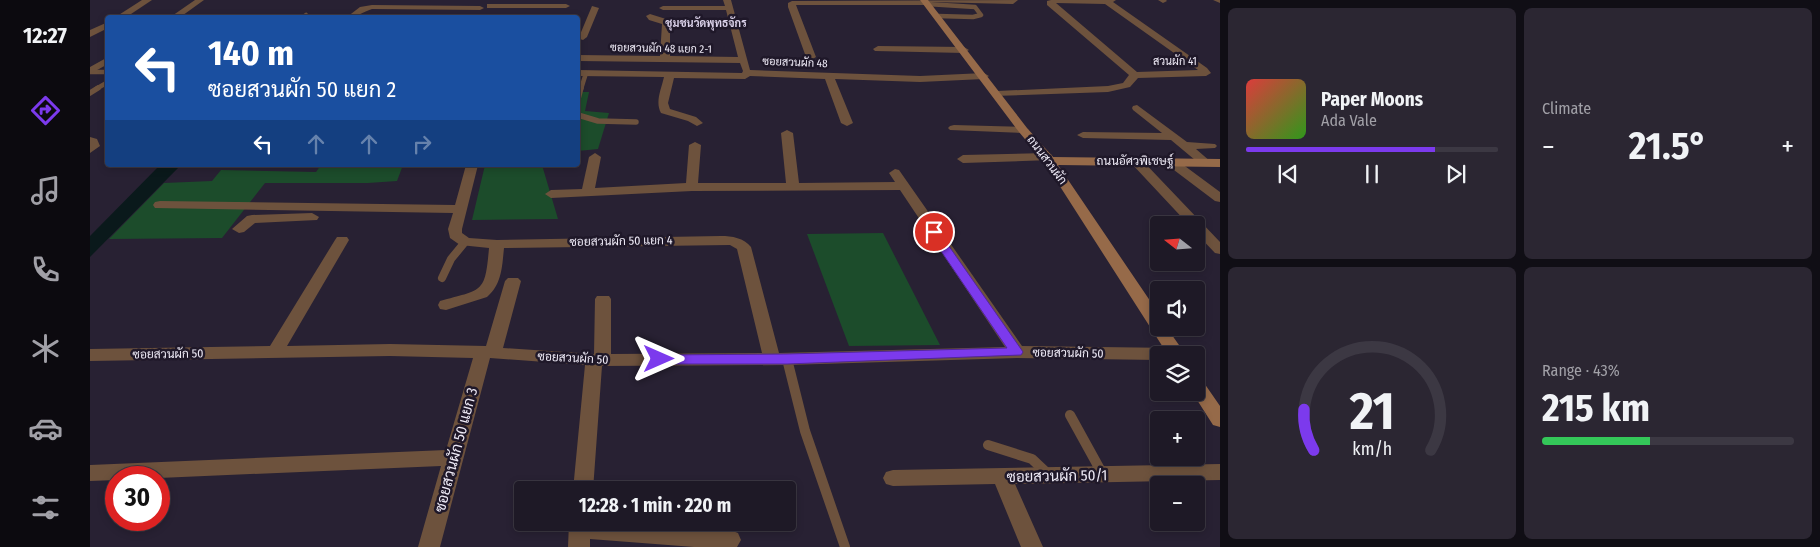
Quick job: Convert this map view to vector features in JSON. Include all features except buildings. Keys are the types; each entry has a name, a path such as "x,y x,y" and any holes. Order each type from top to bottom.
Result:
{"street":[{"path":"123,15 148,0"},
{"path":"177,15 200,0"},
{"path":"811,57 792,7 792,3 797,1 926,2 1014,0"},
{"path":"997,94 1108,89 1126,85 1135,75 1050,2 1110,1"},
{"name":"สวนผัก 41","path":"1110,1 1206,71 1200,74 1135,75"},
{"name":"ถนนสวนผัก","path":"926,2 984,76 1023,130 1048,159 1150,313"},
{"path":"490,6 566,3"},
{"path":"354,15 363,9 372,7 480,4"},
{"path":"663,8 728,4 747,73"},
{"path":"583,37 595,8"},
{"path":"650,16 666,23 665,60"},
{"path":"580,25 588,25"},
{"path":"90,34 105,26"},
{"path":"878,49 964,50"},
{"name":"ซอยสวนผัก 48 แยก 2-1","path":"580,58 743,60"},
{"path":"90,70 105,62"},
{"name":"ซอยสวนผัก 48","path":"582,73 745,76 747,73 920,79 984,76"},
{"path":"670,75 663,103 665,111 692,119 697,123"},
{"path":"829,75 847,123"},
{"path":"1137,108 1205,162"},
{"path":"954,128 1023,130"},
{"path":"787,133 793,186"},
{"path":"1083,135 1172,137"},
{"path":"90,140 93,141 94,146 90,149"},
{"path":"692,187 692,165 695,144"},
{"path":"1182,145 1211,146"},
{"path":"588,192 595,157"},
{"path":"963,159 1048,159"},
{"name":"ถนนอัศวพิเชษฐ์","path":"1048,159 1220,163"},
{"path":"1135,160 1220,250"},
{"path":"1170,161 1220,198"},
{"path":"465,242 455,235 455,229 472,167"},
{"path":"895,173 902,186 1017,352"},
{"path":"551,194 692,187 902,186"},
{"path":"160,205 461,209"},
{"path":"239,229 252,219 326,216 335,214 344,207"},
{"path":"275,352 342,240"},
{"name":"ซอยสวนผัก 50 แยก 4","path":"465,242 496,244 717,240 735,242 744,247 780,359"},
{"path":"446,305 487,291 492,280 496,244"},
{"name":"ซอยสวนผัก 50 แยก 3","path":"429,547 488,353 513,281"},
{"path":"584,481 603,299"},
{"name":"ซอยสวนผัก 50","path":"90,355 390,350 488,353 598,360 780,359 1017,352 1150,354"},
{"path":"1205,398 1220,420"},
{"path":"90,473 455,458"},
{"name":"ซอยสวนผัก 50/1","path":"893,478 1220,472"},
{"path":"1002,476 1032,547"},
{"path":"579,533 730,540"}],"lane":[{"path":"926,2 973,6 981,14 973,16 938,16"},
{"path":"90,70 105,72"},
{"path":"580,86 582,73"},
{"path":"90,93 105,84"},
{"path":"580,116 606,121 636,122"},
{"path":"442,278 450,259 465,242"},
{"path":"780,359 794,394 814,465 845,547"},
{"path":"1070,415 1103,475"},
{"path":"988,445 1032,460 1051,476"}],"green space":[{"path":"580,92 589,92 585,111 609,113 598,149 580,151"},
{"path":"320,167 402,167 397,181 368,183 265,183 222,238 109,239 164,183 212,181 221,170 316,172"},
{"path":"485,167 543,167 558,219 472,220"},
{"path":"883,233 940,345 849,346 807,234"}],"shaded area":[{"path":"158,167 179,167 90,257 90,236"}],"district":[{"name":"ชุมชนวัดพุทธจักร","path":"706,23"}],"route":[{"path":"659,359 787,359 1017,352 934,232"}]}
